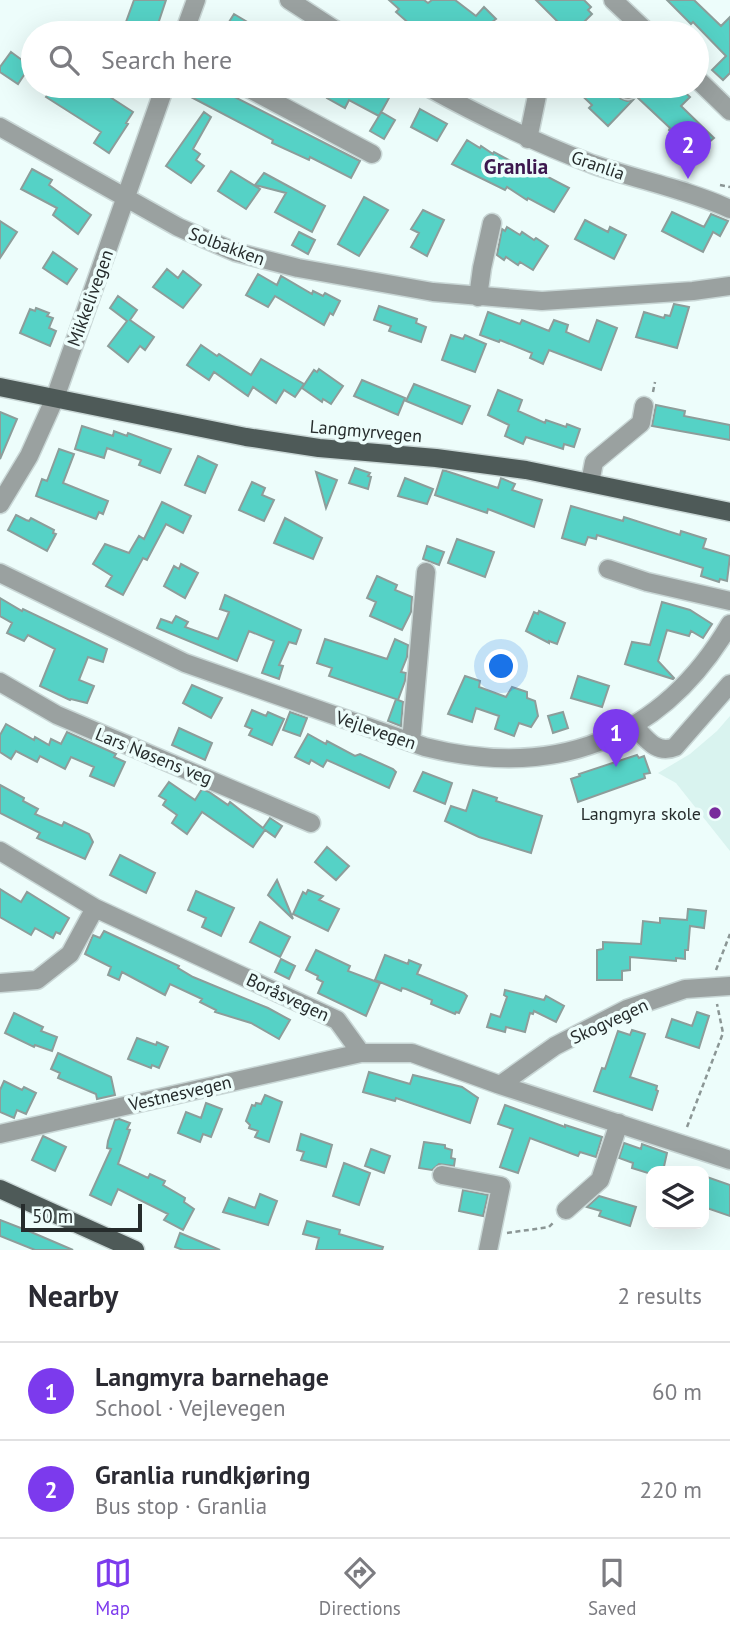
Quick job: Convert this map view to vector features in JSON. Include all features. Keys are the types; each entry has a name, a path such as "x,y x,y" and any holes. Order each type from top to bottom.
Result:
{"main road":[{"name":"Langmyrvegen","path":"0,387 290,445 436,458 526,470 730,512"},
{"path":"0,1189 135,1250"}],"street":[{"path":"188,21 196,0"},
{"path":"289,0 321,21"},
{"path":"613,0 635,21"},
{"path":"709,91 730,111"},
{"name":"Mikkelivegen","path":"0,504 29,456 55,398 161,98"},
{"path":"267,98 372,154"},
{"name":"Granlia","path":"449,98 528,139 624,175 699,196 730,209"},
{"path":"528,139 537,98"},
{"name":"Solbakken","path":"0,127 209,242 262,260 340,277 478,297 554,300 730,286"},
{"name":"Granlia","path":"699,196 724,192"},
{"path":"478,297 492,223"},
{"path":"590,483 594,462 641,423 644,406"},
{"path":"608,569 647,582 730,601"},
{"path":"411,742 426,572"},
{"name":"Vejlevegen","path":"0,573 185,663 411,742 452,754 505,760 528,759 591,744 634,726 688,682 730,625"},
{"name":"Lars Nøsens veg","path":"0,682 57,715 311,823"},
{"path":"634,726 655,748 669,750 675,747 730,684"},
{"name":"Boråsvegen","path":"0,851 95,908 337,1020 361,1053"},
{"path":"0,983 37,979 70,954 95,908"},
{"name":"Skogvegen","path":"500,1085 555,1046 627,1009 685,989 722,987"},
{"path":"361,1053 412,1053 500,1085 730,1160"},
{"name":"Vestnesvegen","path":"0,1134 361,1053"},
{"path":"566,1210 600,1180 619,1124"},
{"path":"442,1175 501,1186 489,1242"}],"path":[{"path":"724,192 730,187"},
{"path":"681,1143 723,1033 722,987 714,976 730,934"},
{"path":"489,1242 550,1227"}],"shaded area":[{"name":"Langmyra skole","path":"730,716 730,851 676,783 658,773 690,754"}],"building":[{"path":"134,0 166,0 159,21 126,21"},
{"path":"389,0 424,0 428,3 432,0 455,0 476,16 484,7 496,19 406,21 396,12 399,9"},
{"path":"536,0 584,0 591,7 588,10 592,14 585,21 557,21"},
{"path":"667,0 694,0 721,26 730,17 730,73 723,80 712,70 726,56 709,38 709,21 688,21"},
{"path":"234,14 246,21 230,21"},
{"path":"11,52 21,59 21,80 18,84 0,72 0,67"},
{"path":"48,98 111,98 133,112 109,153 94,143 101,132"},
{"path":"193,98 237,98 360,161 351,178 310,157 309,160 272,143 273,140"},
{"path":"327,98 389,98 381,112 395,120 384,139 370,131 379,116 349,100 345,108"},
{"path":"585,98 633,100 608,126 589,108 592,105"},
{"path":"638,98 689,98 681,106 714,138 694,155"},
{"path":"420,109 447,124 437,141 411,127"},
{"path":"204,112 211,117 193,149 200,154 196,160 204,166 191,183 166,166"},
{"path":"467,140 569,188 554,212 507,187 505,190 452,164"},
{"path":"32,169 52,180 49,185 91,215 78,234 53,215 57,208 21,189"},
{"path":"231,171 260,189 246,209 218,191"},
{"path":"264,173 325,206 312,232 275,212 286,193 255,185"},
{"path":"364,197 388,210 359,256 338,244"},
{"path":"423,210 444,220 427,256 411,247 419,233 411,229"},
{"path":"672,212 704,227 711,214 728,221 720,236 713,232 703,252 662,231"},
{"path":"585,220 608,232 610,227 626,235 614,259 575,239"},
{"path":"0,221 17,232 0,258"},
{"path":"507,227 520,235 522,232 534,240 536,238 548,246 533,270 520,262 518,265 497,255 502,229 505,231"},
{"path":"299,232 315,240 308,254 292,245"},
{"path":"53,252 77,269 67,284 43,268"},
{"path":"167,269 178,278 183,271 201,285 183,308 153,287"},
{"path":"258,274 277,285 281,276 312,294 313,291 323,296 325,293 340,301 324,325 275,296 268,307 246,295"},
{"path":"118,296 137,310 130,320 154,337 145,350 140,346 128,362 108,346 127,321 110,308"},
{"path":"674,304 689,307 677,348 636,337 644,312 664,318 665,315 670,316"},
{"path":"379,306 417,319 416,323 426,327 421,342 389,331 391,326 374,320"},
{"path":"36,308 49,313 47,316 53,318 49,328 56,331 50,346 20,333 30,309 35,311"},
{"path":"488,312 520,324 522,320 549,331 554,320 568,325 566,332 589,342 597,320 617,328 601,370 549,350 543,364 530,358 532,353 480,335"},
{"path":"451,335 463,339 465,335 486,344 475,372 442,360"},
{"path":"201,345 251,375 261,359 304,384 295,397 284,390 276,403 253,387 248,396 214,372 209,380 187,365"},
{"path":"319,369 343,386 331,404 323,399 322,402 302,388 314,370 317,372"},
{"path":"362,380 405,398 398,415 354,396"},
{"path":"414,384 470,406 462,424 406,401"},
{"path":"498,390 522,400 518,411 545,423 546,420 580,429 574,447 564,444 563,449 526,437 523,444 505,436 509,425 488,415"},
{"path":"656,405 685,411 684,416 730,425 730,440 652,426"},
{"path":"0,412 17,419 0,459"},
{"path":"82,426 113,436 114,431 127,436 128,433 171,449 160,473 139,465 141,460 107,448 104,458 75,449"},
{"path":"59,449 74,454 63,483 108,501 103,514 99,512 96,519 36,496 42,479 47,481"},
{"path":"198,456 217,465 205,493 185,485"},
{"path":"355,468 370,473 368,489 349,483"},
{"path":"443,470 498,488 501,478 515,484 512,490 542,500 534,527 488,509 487,513 435,495"},
{"path":"316,472 337,480 326,508"},
{"path":"405,478 433,489 427,504 398,496"},
{"path":"252,482 265,488 262,495 274,500 264,521 239,510"},
{"path":"162,502 191,516 183,533 166,524 147,560 143,558 123,595 106,586 112,576 93,564 105,544 129,553 139,536 144,539"},
{"path":"571,506 623,521 624,517 680,535 681,531 706,539 703,548 730,556 727,581 720,579 719,582 701,576 703,568 597,535 596,539 588,537 585,545 562,538"},
{"path":"16,515 29,521 31,518 54,530 53,533 56,534 47,551 8,530"},
{"path":"285,518 322,538 313,559 274,543"},
{"path":"457,539 494,552 485,577 448,563"},
{"path":"427,546 444,552 439,565 423,559"},
{"path":"181,564 198,573 185,598 164,586 174,566 179,569"},
{"path":"377,576 397,585 395,590 412,597 411,612 402,630 370,616 376,602 367,598"},
{"path":"225,595 301,630 296,644 289,642 279,665 283,666 279,679 262,673 274,641 249,631 237,661 157,628 161,619 172,623 176,616 188,622 185,627 218,639 229,612 220,609"},
{"path":"0,598 22,611 23,609 107,649 103,662 88,657 79,680 94,686 87,703 70,700 40,686 55,649 28,635 24,641 7,633 12,623 0,616"},
{"path":"662,602 690,610 712,624 703,638 691,631 689,636 667,630 658,661 673,679 625,664 632,642 650,645"},
{"path":"539,611 565,623 557,644 549,643 526,631 534,612 538,614"},
{"path":"325,639 387,659 395,639 408,645 401,672 406,673 405,681 398,700 403,702 401,726 388,721 396,699 329,676 332,668 317,663"},
{"path":"465,676 480,681 479,687 506,697 512,687 527,692 527,698 535,701 538,716 531,727 519,723 514,736 495,729 499,716 476,708 472,722 448,714"},
{"path":"578,676 609,686 602,707 571,698"},
{"path":"192,685 222,698 211,718 183,703"},
{"path":"252,710 266,716 268,712 284,719 272,745 249,735 252,729 245,726"},
{"path":"290,712 307,718 300,736 283,730"},
{"path":"563,712 568,728 553,733 548,716"},
{"path":"6,724 49,745 51,739 61,744 67,732 116,754 114,757 125,762 114,786 90,776 94,767 71,757 65,769 40,756 37,762 16,751 11,759 0,752 0,735"},
{"path":"179,728 212,743 205,760 172,745"},
{"path":"308,734 355,756 360,754 393,769 396,772 389,788 327,760 323,767 311,760 309,764 295,757"},
{"path":"637,755 639,758 644,756 650,773 644,774 645,778 578,802 571,779"},
{"path":"423,772 452,783 445,804 414,791"},
{"path":"169,782 195,800 202,789 228,805 230,802 263,828 270,818 282,826 275,837 265,830 253,847 202,812 187,834 172,823 177,815 163,805 166,800 159,796"},
{"path":"0,785 38,809 35,814 62,826 64,822 89,834 93,842 85,859 37,838 40,833 0,813"},
{"path":"473,790 497,798 496,801 542,816 531,853 479,837 445,821 451,806 466,811"},
{"path":"327,847 349,866 336,880 315,862"},
{"path":"120,855 155,873 146,893 110,875"},
{"path":"277,880 293,919 268,895"},
{"path":"0,889 21,902 27,892 69,918 60,934 56,932 53,938 35,928 31,935 0,917"},
{"path":"308,890 323,896 319,900 339,909 328,931 293,914 303,892 306,894"},
{"path":"196,891 234,908 221,936 202,927 206,918 188,910"},
{"path":"688,909 706,911 704,928 690,926 685,959 676,958 676,961 630,957 630,970 622,971 622,980 597,980 597,950 603,949 603,942 641,944 643,921 660,923 660,918 687,920"},
{"path":"260,922 290,937 280,957 250,942"},
{"path":"104,931 179,966 178,968 193,977 290,1020 279,1039 251,1023 215,1012 216,1010 200,1002 202,999 170,984 165,995 122,972 119,980 108,975 111,967 85,954 93,935 100,938"},
{"path":"316,950 350,966 348,971 380,983 366,1016 318,993 323,982 306,970"},
{"path":"385,955 408,964 409,960 421,965 417,974 464,993 467,996 459,1013 455,1014 431,1004 432,1000 406,989 402,988 401,991 375,980"},
{"path":"281,959 295,966 289,979 275,972"},
{"path":"505,990 544,1000 546,996 564,1006 556,1022 534,1011 533,1014 530,1013 525,1032 506,1027 505,1032 487,1027 491,1014 500,1017 507,997 504,995"},
{"path":"697,1012 709,1016 699,1048 666,1037 672,1019 692,1026"},
{"path":"14,1013 43,1027 41,1031 57,1037 52,1051 35,1045 34,1047 5,1033"},
{"path":"632,1030 645,1034 630,1077 657,1086 652,1110 594,1091 618,1031 630,1035"},
{"path":"137,1038 168,1047 159,1068 152,1065 151,1068 128,1059"},
{"path":"58,1053 111,1077 115,1095 97,1099 96,1094 58,1078 60,1073 51,1069"},
{"path":"369,1072 410,1084 413,1075 462,1087 478,1098 470,1123 396,1098 395,1101 363,1092"},
{"path":"4,1081 22,1090 24,1087 36,1093 26,1114 17,1110 14,1118 0,1112 0,1090"},
{"path":"265,1095 282,1102 269,1142 255,1137 258,1131 249,1128 250,1125 246,1121 252,1105 261,1104"},
{"path":"206,1103 222,1109 211,1137 203,1134 200,1142 178,1133 186,1112 201,1118"},
{"path":"505,1105 602,1137 596,1157 580,1152 578,1156 530,1138 518,1173 500,1167 513,1129 498,1124"},
{"path":"115,1120 130,1123 127,1129 130,1130 118,1164 148,1178 150,1174 165,1181 163,1185 185,1198 184,1202 194,1209 183,1230 164,1220 168,1214 118,1189 111,1205 90,1195 111,1149 107,1148"},
{"path":"301,1134 332,1145 326,1167 301,1160 304,1152 297,1150"},
{"path":"43,1136 66,1147 55,1171 32,1160"},
{"path":"424,1142 445,1145 445,1148 452,1150 454,1166 439,1164 432,1170 419,1168"},
{"path":"624,1143 641,1149 642,1144 667,1153 664,1166 646,1166 646,1172 632,1168 633,1163 619,1158"},
{"path":"371,1149 390,1156 384,1173 365,1166"},
{"path":"344,1163 370,1173 359,1205 333,1196"},
{"path":"709,1178 730,1185 730,1216 709,1209"},
{"path":"463,1190 488,1195 483,1216 459,1211"},
{"path":"260,1194 277,1201 268,1225 223,1212 229,1198 255,1208"},
{"path":"599,1196 636,1207 630,1226 599,1216 601,1211 587,1207"},
{"path":"0,1220 73,1250 35,1250 0,1236"},
{"path":"307,1221 340,1230 339,1234 383,1247 382,1250 316,1250 319,1238 303,1234"},
{"path":"180,1233 220,1250 183,1250 175,1247"}],"place":[{"name":"Granlia rundkjøring","path":"688,179"},
{"name":"Langmyra barnehage","path":"616,767"},
{"name":"Langmyra skole","path":"715,813"}],"district":[{"name":"Granlia","path":"516,166"}]}
